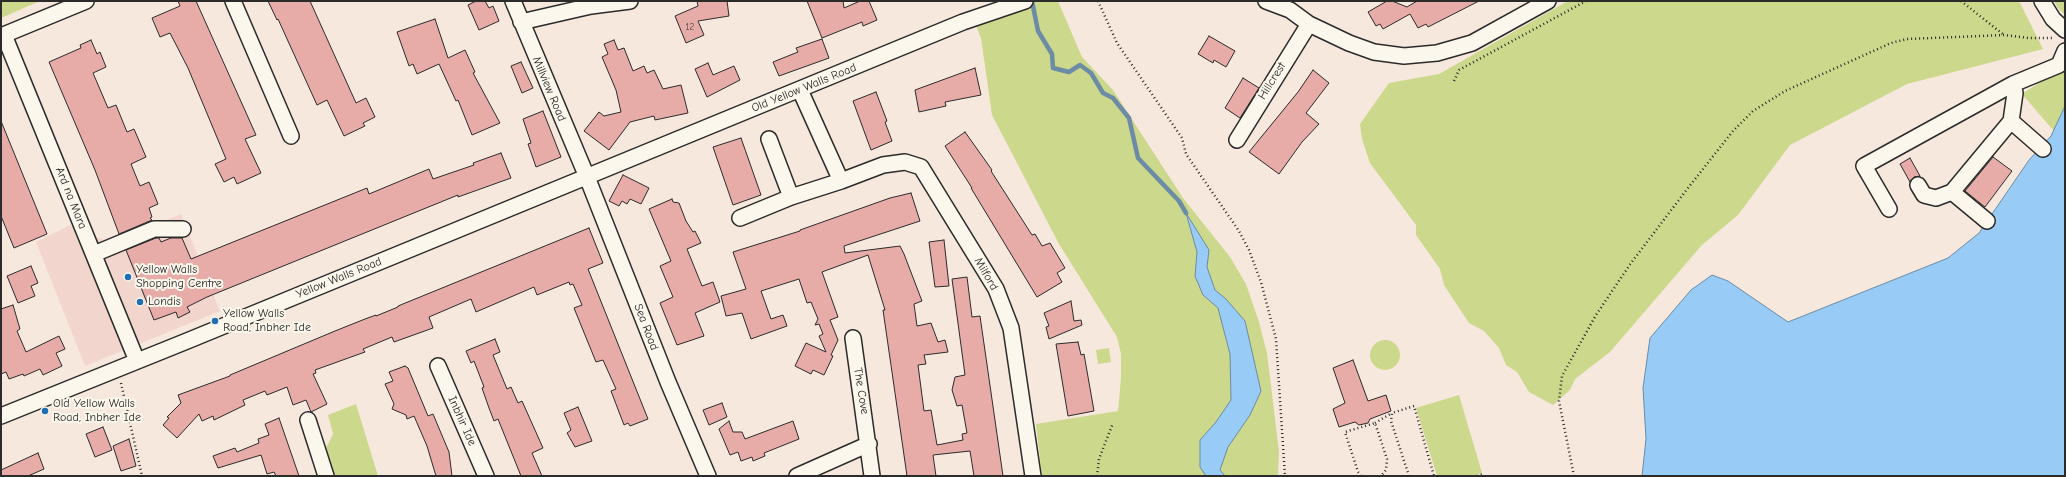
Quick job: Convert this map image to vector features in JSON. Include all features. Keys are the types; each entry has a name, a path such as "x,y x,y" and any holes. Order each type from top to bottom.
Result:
{"street":[{"name":"Ard na Mara","path":"86,1 2,36 94,254 137,361"},
{"path":"233,1 291,136"},
{"name":"Millview Road","path":"513,1 587,177"},
{"path":"521,22 591,6 630,1"},
{"path":"1266,1 1290,10 1309,24 1349,43 1374,52 1404,56 1437,53 1472,43 1548,1"},
{"path":"2042,1 2060,34"},
{"name":"Old Yellow Walls Road","path":"587,177 962,22 1023,2"},
{"name":"Hillcrest","path":"1237,140 1309,24"},
{"path":"1889,209 1864,166 2013,84 2062,65 2065,51"},
{"path":"1918,185 1924,195 1936,198 1952,192 2011,121 2015,93 2013,84"},
{"path":"800,90 841,181"},
{"path":"2011,121 2043,149"},
{"path":"769,139 792,197"},
{"name":"Milford","path":"740,218 792,197 883,165 905,162 921,167 996,289 1011,328 1033,476"},
{"name":"Yellow Walls Road","path":"1,416 587,177"},
{"name":"Sea Road","path":"587,177 668,382 708,476"},
{"path":"1952,192 1987,221"},
{"path":"94,254 154,229 183,229"},
{"name":"The Cove","path":"853,338 869,444 872,476"},
{"name":"Inbhir Ide","path":"438,366 486,476"},
{"path":"308,420 326,476"},
{"path":"797,476 869,444"}],"path":[{"path":"1098,1 1117,42 1182,138 1186,154 1239,231 1249,250 1261,282 1276,339 1285,476"},
{"path":"1454,81 1459,70 1586,1"},
{"path":"1961,1 2004,35"},
{"path":"1574,476 1558,401 1562,376 1596,315 1632,263 1688,188 1743,121 1775,96 1891,43 1920,37 2004,35 2028,38 2060,34"},
{"path":"118,369 142,476"},
{"path":"1361,476 1358,472 1345,432 1375,423 1392,413 1414,406 1434,476"},
{"path":"1392,413 1391,421 1409,476"},
{"path":"1097,476 1099,459 1113,423"},
{"path":"1375,423 1386,459 1386,470 1381,476"},
{"path":"1477,476 1483,474"}],"shaded area":[{"name":"Yellow Walls Shopping Centre","path":"181,214 220,311 85,366 36,242 70,225 110,243"}],"green space":[{"path":"1,1 40,1 1,18"},
{"path":"1025,1 1058,1 1082,57 1113,90 1183,198 1230,257 1246,284 1259,322 1267,353 1279,451 1278,476 1042,476 1036,424 1118,411 1121,378 1121,354 1117,337 1059,244 992,115 981,38 973,18"},
{"path":"1568,1 2019,1 2043,49 1907,84 1790,145 1738,215 1702,245 1610,352 1575,379 1570,390 1553,405 1529,392 1517,372 1506,365 1499,348 1484,331 1469,323 1444,285 1440,269 1416,235 1416,225 1370,163 1362,139 1360,124 1389,83 1439,74"},
{"path":"2054,1 2065,1 2065,15 2058,8"},
{"path":"2065,72 2065,131 2060,138 2022,94 2048,77"},
{"path":"1385,340 1391,341 1399,349 1399,361 1391,369 1385,370 1379,369 1371,361 1370,355 1371,349 1379,341"},
{"path":"1109,348 1111,362 1098,364 1096,350"},
{"path":"1459,395 1482,473 1472,476 1437,476 1416,408"},
{"path":"356,404 378,476 333,476 325,450 333,434 328,415"}],"water":[{"path":"2065,106 2065,476 1642,476 1646,439 1643,388 1650,338 1691,290 1712,275 1728,281 1788,322 1948,258 1979,233 2029,160 2051,136"},
{"path":"1186,213 1209,250 1207,267 1215,290 1226,299 1245,321 1261,391 1250,415 1228,447 1220,470 1225,476 1206,476 1200,467 1200,440 1216,422 1231,400 1230,354 1218,308 1203,295 1195,276 1197,252"}],"building":[{"path":"178,1 196,1 256,135 245,139 261,173 237,184 234,177 224,182 215,164 226,159 188,68 170,33 160,37 152,18 180,6"},
{"path":"268,1 310,1 356,103 366,98 375,117 363,123 365,126 344,136 327,100 317,105 278,19 277,20"},
{"path":"476,1 485,1 489,8 493,6 499,21 479,30 468,5"},
{"path":"697,1 727,1 729,16 698,21 704,35 686,43 675,16 698,6"},
{"path":"807,1 843,1 844,8 860,1 869,1 877,20 863,26 862,22 822,38"},
{"path":"1387,1 1392,1 1407,7 1417,1 1479,1 1428,27 1426,24 1418,28 1410,14 1383,29 1380,24 1376,26 1368,12"},
{"path":"435,19 448,58 465,50 475,72 473,73 500,123 472,135 458,100 456,101 439,64 417,74 413,64 409,66 397,32"},
{"path":"1209,36 1235,51 1226,67 1214,60 1213,63 1198,54"},
{"path":"822,39 829,58 779,76 773,62 798,52 796,48"},
{"path":"91,40 97,54 100,52 106,67 93,73 108,108 116,105 127,132 134,129 146,157 131,164 140,186 149,182 158,204 149,208 152,217 150,218 152,220 119,234 95,170 49,62 81,48 80,45"},
{"path":"614,40 618,50 624,48 633,71 644,66 647,73 654,70 663,89 681,85 688,113 655,120 654,116 630,122 609,150 584,131 599,112 604,116 621,112 616,90 602,57 608,54 604,44"},
{"path":"521,62 533,88 522,93 511,66"},
{"path":"708,63 713,75 734,66 740,80 707,97 695,69"},
{"path":"975,68 981,95 945,102 946,106 919,112 915,90"},
{"path":"1313,70 1329,83 1306,113 1319,124 1302,142 1279,174 1249,152 1298,92"},
{"path":"1243,78 1259,88 1240,118 1225,108"},
{"path":"876,92 887,121 885,122 892,141 871,150 853,101"},
{"path":"543,111 561,157 536,167 528,144 531,143 523,119"},
{"path":"1,121 47,234 14,248 1,216"},
{"path":"965,132 992,170 991,171 1032,235 1035,234 1042,246 1050,243 1065,268 1057,273 1062,282 1037,297 972,188 945,146"},
{"path":"741,138 761,195 733,205 713,147"},
{"path":"501,153 511,178 458,197 458,195 207,297 187,307 190,312 178,318 176,312 154,320 126,250 156,238 159,238 161,242 171,238 182,238 191,259 367,188 369,194 429,169 433,179 474,165 473,163"},
{"path":"1993,157 2012,171 1985,207 1965,191"},
{"path":"1910,158 1920,176 1914,177 1910,182 1900,164"},
{"path":"623,175 649,188 641,204 630,199 627,204 622,201 619,206 609,201"},
{"path":"911,193 920,221 844,246 845,253 900,246 904,254 922,301 914,304 917,326 931,323 938,342 945,340 948,352 924,355 926,364 918,365 924,411 931,410 937,445 963,440 962,434 967,433 962,405 957,406 952,390 955,377 965,375 952,279 967,277 972,317 980,316 1003,476 974,476 970,451 933,455 936,476 907,476 883,310 885,310 868,255 822,272 838,317 830,320 838,340 831,355 833,356 824,375 813,370 811,374 795,366 806,343 826,352 819,336 823,334 819,324 815,325 818,319 811,302 807,303 799,279 761,291 771,319 783,315 787,326 751,339 742,313 726,316 721,296 746,289 733,252 800,231 890,198"},
{"path":"672,199 673,202 679,203 686,221 693,232 695,231 701,243 687,249 702,286 713,282 720,302 695,313 704,336 677,345 660,303 673,297 660,266 671,261 649,209"},
{"path":"589,228 603,263 588,269 648,419 630,426 628,423 624,425 611,391 616,389 603,360 596,362 574,308 582,305 573,284 570,285 569,282 537,295 534,287 476,312 471,299 429,317 433,328 394,342 392,337 363,349 365,352 315,370 316,373 313,374 327,404 311,412 306,400 293,405 287,387 267,395 265,391 243,400 245,405 214,420 213,416 202,421 199,414 177,438 163,425 169,418 167,417 181,403 178,395 230,376 335,331 376,316"},
{"path":"944,240 949,286 935,287 929,242"},
{"path":"31,266 38,283 31,286 35,296 18,303 7,276"},
{"path":"1071,301 1074,321 1081,320 1082,325 1049,339 1046,327 1049,326 1044,313"},
{"path":"13,305 20,329 17,331 26,352 59,336 65,349 56,353 62,366 43,375 40,369 24,376 23,374 9,379 6,372 1,374 1,309"},
{"path":"495,339 500,352 493,355 507,389 511,387 518,403 522,401 543,448 532,453 542,476 521,476 498,419 494,421 482,388 484,387 474,361 471,363 466,351"},
{"path":"1078,342 1081,355 1084,354 1094,411 1068,416 1056,344"},
{"path":"1353,360 1368,401 1386,395 1391,411 1370,419 1368,423 1359,425 1355,422 1339,427 1333,409 1345,403 1333,368"},
{"path":"405,366 408,368 428,416 433,414 449,452 452,476 436,476 427,446 414,416 407,419 406,415 392,409 394,404 385,384 393,381 389,372"},
{"path":"722,403 727,417 709,425 703,410"},
{"path":"578,407 592,441 575,447 567,433 571,430 564,413"},
{"path":"279,418 299,476 276,476 274,472 267,474 261,455 218,468 213,456 235,448 237,452 259,443 258,439 269,435 265,424"},
{"path":"729,421 733,432 742,432 745,439 793,421 799,439 764,453 765,456 753,461 752,457 741,461 738,452 730,455 719,429"},
{"path":"103,427 112,450 95,457 86,434"},
{"path":"129,439 136,466 121,471 113,446"},
{"path":"38,453 44,469 28,476 1,476 1,470"}],"waterway":[{"path":"1032,1 1038,31 1052,54 1053,68 1069,72 1080,65 1091,73 1103,93 1113,98 1129,118 1138,158 1179,201 1186,213"}],"place":[{"name":"Yellow Walls Shopping Centre","path":"128,277"},
{"name":"Londis","path":"140,302"},
{"name":"Yellow Walls Road, Inbher Ide","path":"215,321"},
{"name":"Old Yellow Walls Road, Inbher Ide","path":"45,411"}]}
